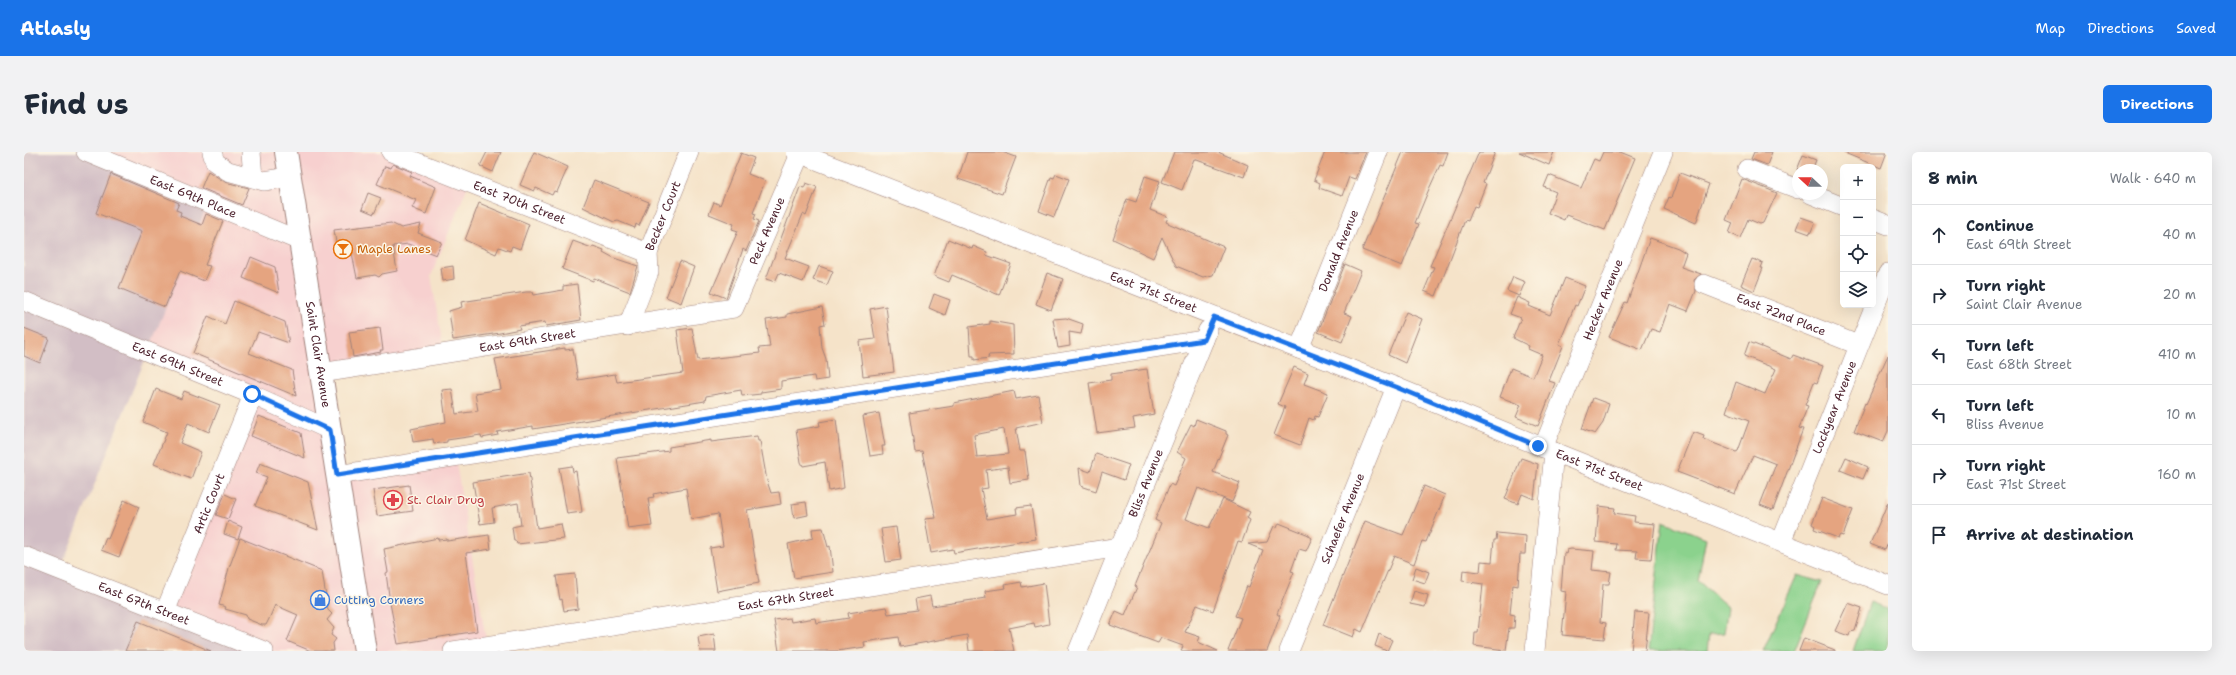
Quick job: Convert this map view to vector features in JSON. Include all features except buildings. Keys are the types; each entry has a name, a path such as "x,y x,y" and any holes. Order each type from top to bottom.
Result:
{"main road":[{"name":"Saint Clair Avenue","path":"286,152 365,651"}],"street":[{"name":"East 69th Place","path":"86,152 300,241"},
{"path":"212,152 214,162 228,171 264,181 290,177"},
{"path":"251,152 253,178"},
{"name":"East 70th Street","path":"391,152 648,253"},
{"name":"Becker Court","path":"628,326 649,272 648,253 689,152"},
{"name":"Donald Avenue","path":"1299,349 1378,152"},
{"name":"Hecker Avenue","path":"1535,651 1548,450 1663,152"},
{"name":"East 71st Street","path":"798,153 1396,387 1548,450 1888,585"},
{"name":"Peck Avenue","path":"734,308 798,153"},
{"path":"1747,168 1792,187"},
{"path":"1826,200 1840,206"},
{"path":"1876,220 1888,225"},
{"name":"Lockyear Avenue","path":"1781,542 1858,345 1888,273"},
{"name":"East 72nd Place","path":"1704,284 1858,345"},
{"name":"East 69th Street","path":"24,302 252,394 330,430"},
{"name":"East 69th Street","path":"321,373 628,326 734,308"},
{"name":"Bliss Avenue","path":"1078,651 1214,317"},
{"path":"337,475 1204,340"},
{"name":"Schaefer Avenue","path":"1289,651 1396,387"},
{"name":"Artic Court","path":"165,612 252,394"},
{"name":"East 67th Street","path":"452,651 1120,547"},
{"name":"East 67th Street","path":"24,556 264,651"}],"shaded area":[{"path":"24,152 86,152 208,203 60,570 260,651 24,651"},
{"path":"110,152 391,152 469,183 431,276 444,354 321,373 337,475 455,457 488,651 260,651 165,612 252,395 149,352"}],"green space":[{"path":"1663,521 1706,538 1698,581 1728,607 1724,633 1709,634 1707,651 1648,651"},
{"path":"1797,575 1822,582 1794,651 1763,651"},
{"path":"1870,602 1888,609 1888,651 1853,651"}],"place":[{"name":"Maple Lanes","path":"343,249"},
{"name":"St. Clair Drug","path":"393,500"},
{"name":"Cutting Corners","path":"320,600"}],"route":[{"path":"252,394 330,430 337,475 1204,340 1214,317 1396,387 1538,446"}]}
